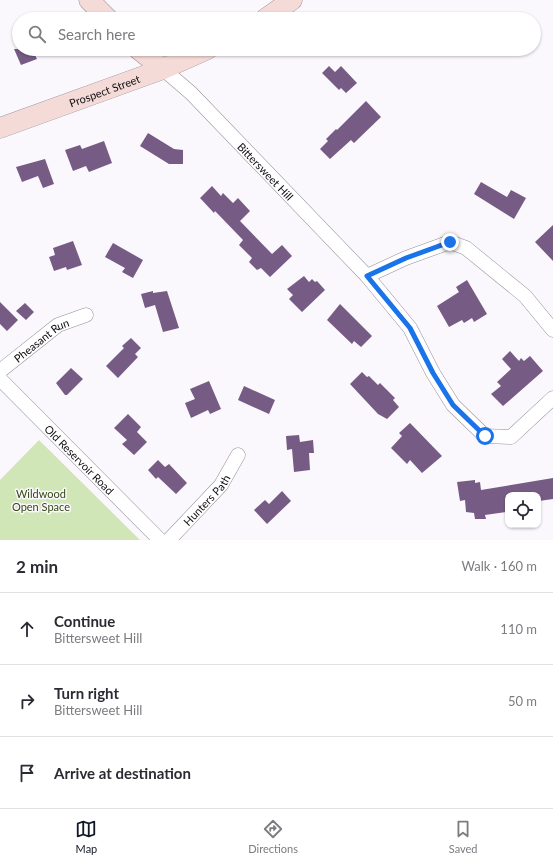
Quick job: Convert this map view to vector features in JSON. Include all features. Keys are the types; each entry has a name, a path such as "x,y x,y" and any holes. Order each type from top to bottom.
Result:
{"main road":[{"path":"89,0 101,12"},
{"path":"274,12 292,0"},
{"path":"147,56 163,69"},
{"name":"Prospect Street","path":"0,128 163,69 192,56"}],"street":[{"name":"Bittersweet Hill","path":"163,69 191,93 367,276 410,328 433,373 453,405 485,436 512,437 553,398"},
{"path":"367,276 406,258 450,242 466,248 525,296 553,330"},
{"name":"Pheasant Run","path":"0,371 58,325 86,314"},
{"name":"Old Reservoir Road","path":"0,379 160,540"},
{"name":"Hunters Path","path":"169,540 221,485 238,455"}],"green space":[{"name":"Wildwood Open Space","path":"39,440 140,540 0,540 0,480"}],"building":[{"path":"17,56 36,56 37,59 21,65"},
{"path":"329,66 335,72 341,66 357,83 346,93 341,88 339,90 322,73"},
{"path":"366,101 381,117 354,143 351,140 330,159 320,149 328,141 326,139"},
{"path":"148,133 174,149 183,150 183,164 169,164 140,146"},
{"path":"104,141 112,163 89,172 86,166 73,171 65,150 80,145 82,149"},
{"path":"45,159 54,184 43,188 38,176 22,182 16,167"},
{"path":"481,182 507,197 511,190 526,198 514,219 474,194"},
{"path":"212,186 221,196 223,193 233,203 238,198 250,211 240,221 272,254 282,245 292,256 270,277 261,268 257,270 249,262 252,258 239,245 243,240 200,198"},
{"path":"553,225 553,261 535,242"},
{"path":"73,241 82,265 67,270 66,267 54,271 49,257 55,255 53,248"},
{"path":"113,243 143,260 133,278 122,272 125,268 105,257"},
{"path":"304,276 309,282 312,279 315,282 317,281 325,290 302,312 289,299 293,295 287,289"},
{"path":"467,280 487,314 474,322 472,318 464,323 462,320 449,327 437,306 459,292 456,287"},
{"path":"153,291 153,293 167,291 179,328 163,332 155,305 145,308 141,294"},
{"path":"0,302 18,320 7,331 0,324"},
{"path":"25,303 34,312 26,320 16,311"},
{"path":"340,304 372,336 361,347 354,341 352,344 327,320"},
{"path":"131,338 141,348 135,354 138,357 118,378 106,366 124,348 122,346"},
{"path":"510,351 519,361 521,358 524,361 530,356 543,371 503,406 491,394 501,386 497,382 511,369 502,359"},
{"path":"71,368 83,379 67,395 65,395 56,383"},
{"path":"362,372 367,377 369,376 378,385 380,383 395,398 393,400 399,407 387,419 378,414 350,384"},
{"path":"209,381 221,409 210,414 208,410 191,418 185,403 195,399 190,389"},
{"path":"244,386 275,400 269,414 238,400"},
{"path":"128,414 141,427 137,432 147,442 134,455 122,444 127,440 114,428"},
{"path":"410,423 442,456 422,473 410,460 407,464 391,448 402,436 399,433"},
{"path":"299,435 300,442 313,440 314,453 309,453 310,470 294,472 292,449 287,450 286,436"},
{"path":"158,460 165,467 169,464 187,483 176,494 158,477 156,479 148,470"},
{"path":"553,478 553,499 541,501 541,492 505,492 505,512 485,515 486,519 475,519 474,513 466,512 465,500 460,501 457,482 475,480 475,483 480,482 481,490"},
{"path":"282,491 291,501 267,524 254,510 265,500 269,504"}],"route":[{"path":"450,242 406,258 367,276 410,328 433,373 453,405 485,436"}]}
